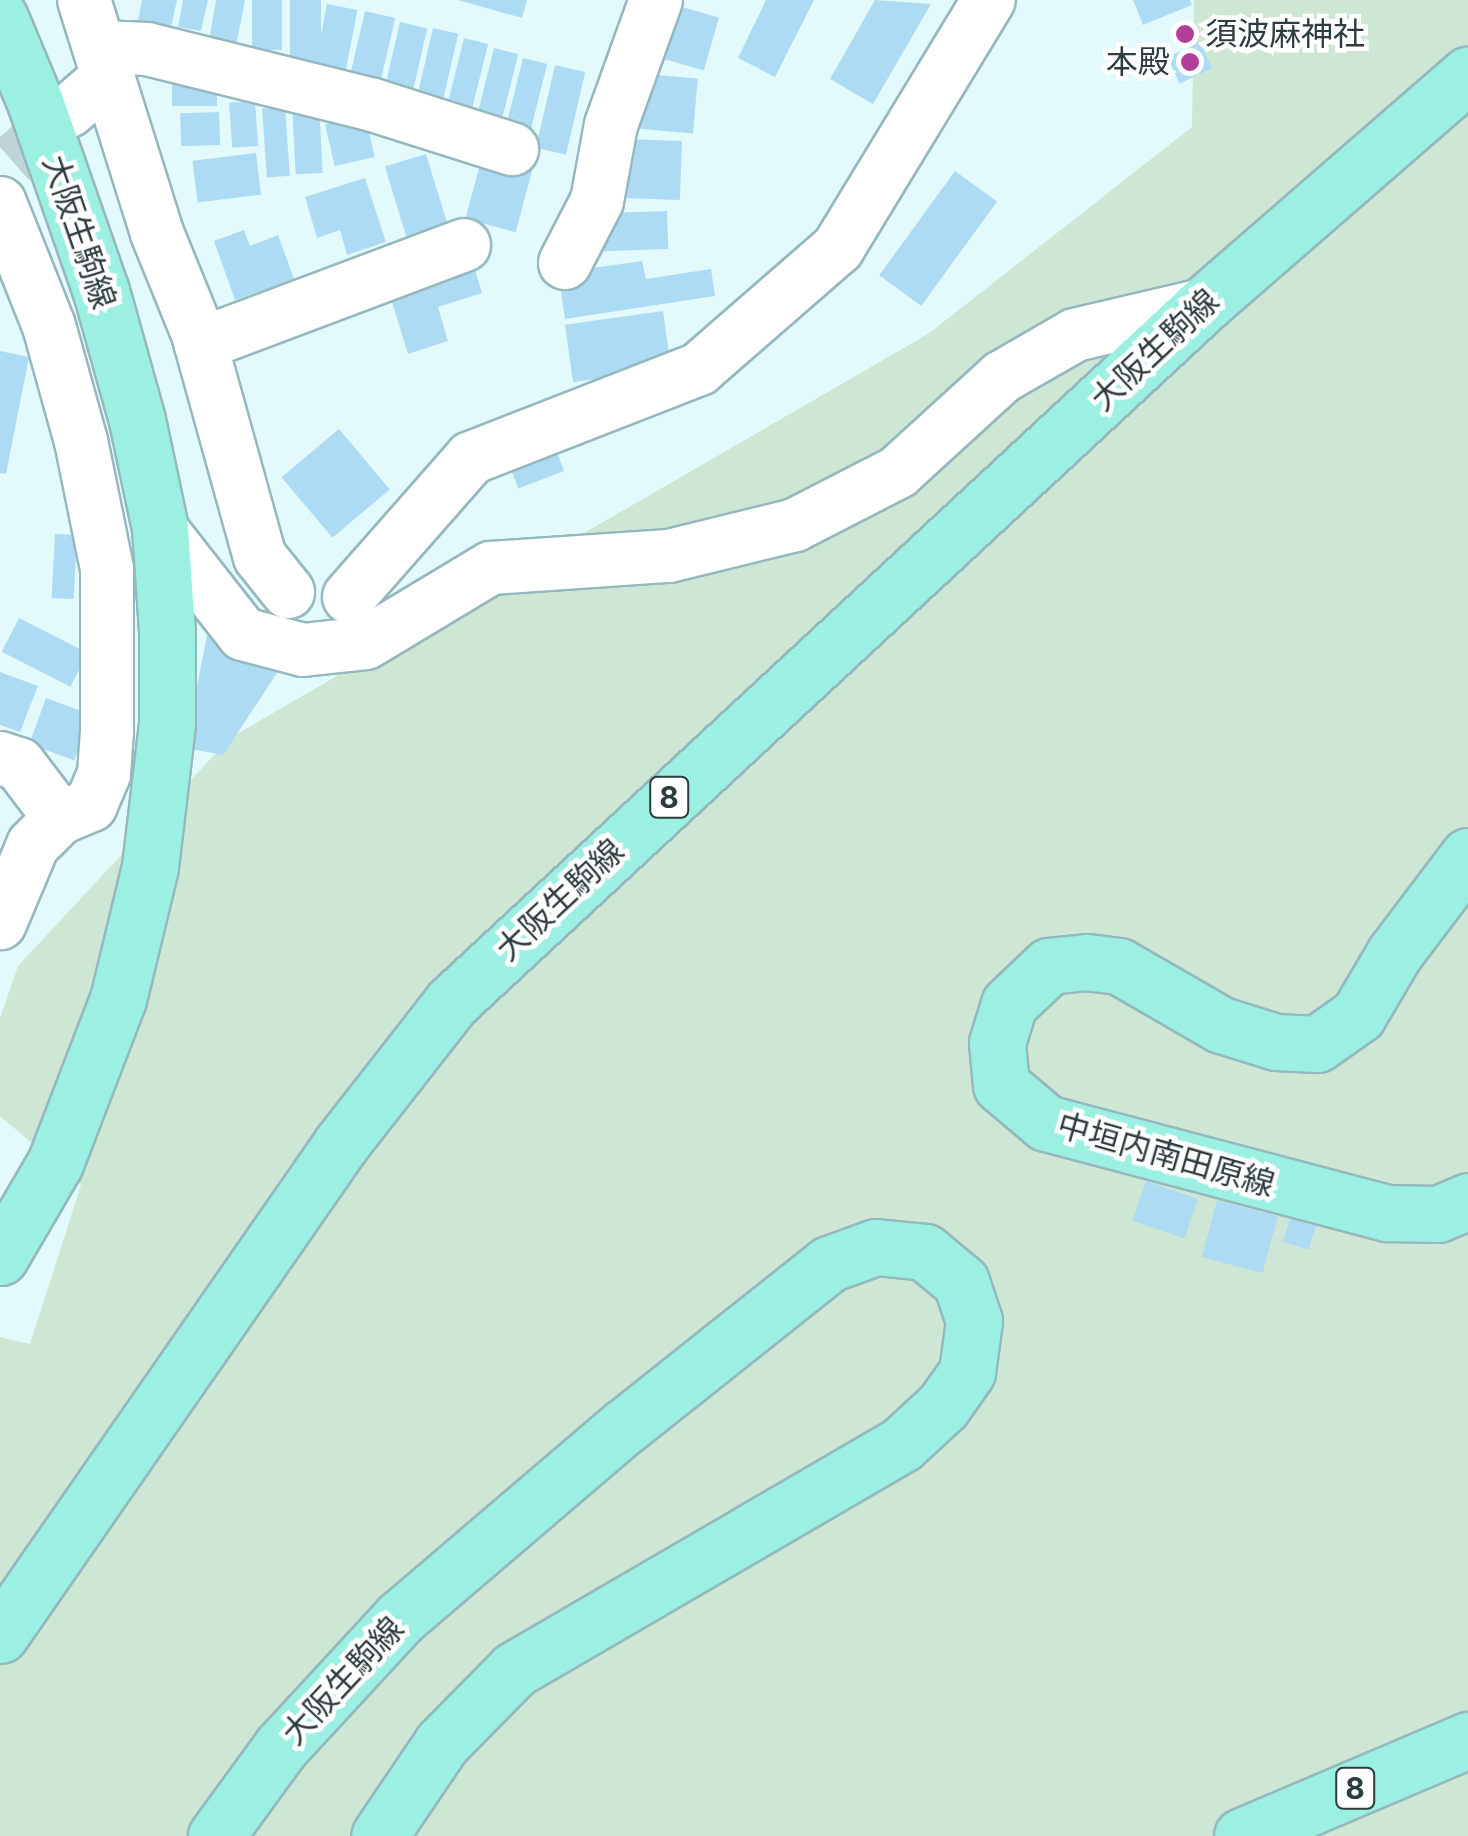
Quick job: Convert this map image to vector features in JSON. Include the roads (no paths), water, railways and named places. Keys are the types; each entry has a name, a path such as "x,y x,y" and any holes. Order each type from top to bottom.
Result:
{"main road":[{"name":"大阪生駒線","path":"0,18 35,102 101,291 137,420 160,528 168,632 166,724 150,867 118,999 55,1164 0,1257"},
{"name":"大阪生駒線","path":"0,1636 341,1144 452,1002 1203,305 1468,75"},
{"name":"中垣内南田原線","path":"1468,856 1394,954 1358,1016 1317,1044 1276,1042 1220,1025 1119,966 1087,962 1049,966 1009,1004 997,1043 1000,1086 1046,1123 1387,1212 1438,1214 1468,1201"},
{"name":"大阪生駒線","path":"216,1836 282,1747 400,1618 624,1426 829,1264 876,1246 925,1252 961,1282 974,1320 966,1372 902,1444 514,1670 442,1743 380,1836"},
{"name":"8","path":"1242,1836 1468,1740"}],"street":[{"path":"566,262 597,201 611,124 656,0"},
{"path":"349,597 471,458 699,369 838,248 988,0"},
{"path":"69,111 98,41"},
{"path":"98,41 147,49 372,105 512,149"},
{"path":"98,41 157,233 201,344 260,556 288,592"},
{"path":"2,913 33,845 60,818 91,805 104,774 107,569 81,441 4,179"},
{"path":"201,344 464,245"},
{"path":"160,528 243,634 303,650 366,643 491,568 669,556 795,526 898,472 1002,377 1075,334 1203,305"},
{"path":"0,758 18,764 60,818"}],"tunnel":[{"path":"12,161 69,111"}],"place":[{"name":"須波麻神社","path":"1185,34"},
{"name":"本殿","path":"1190,62"}]}
